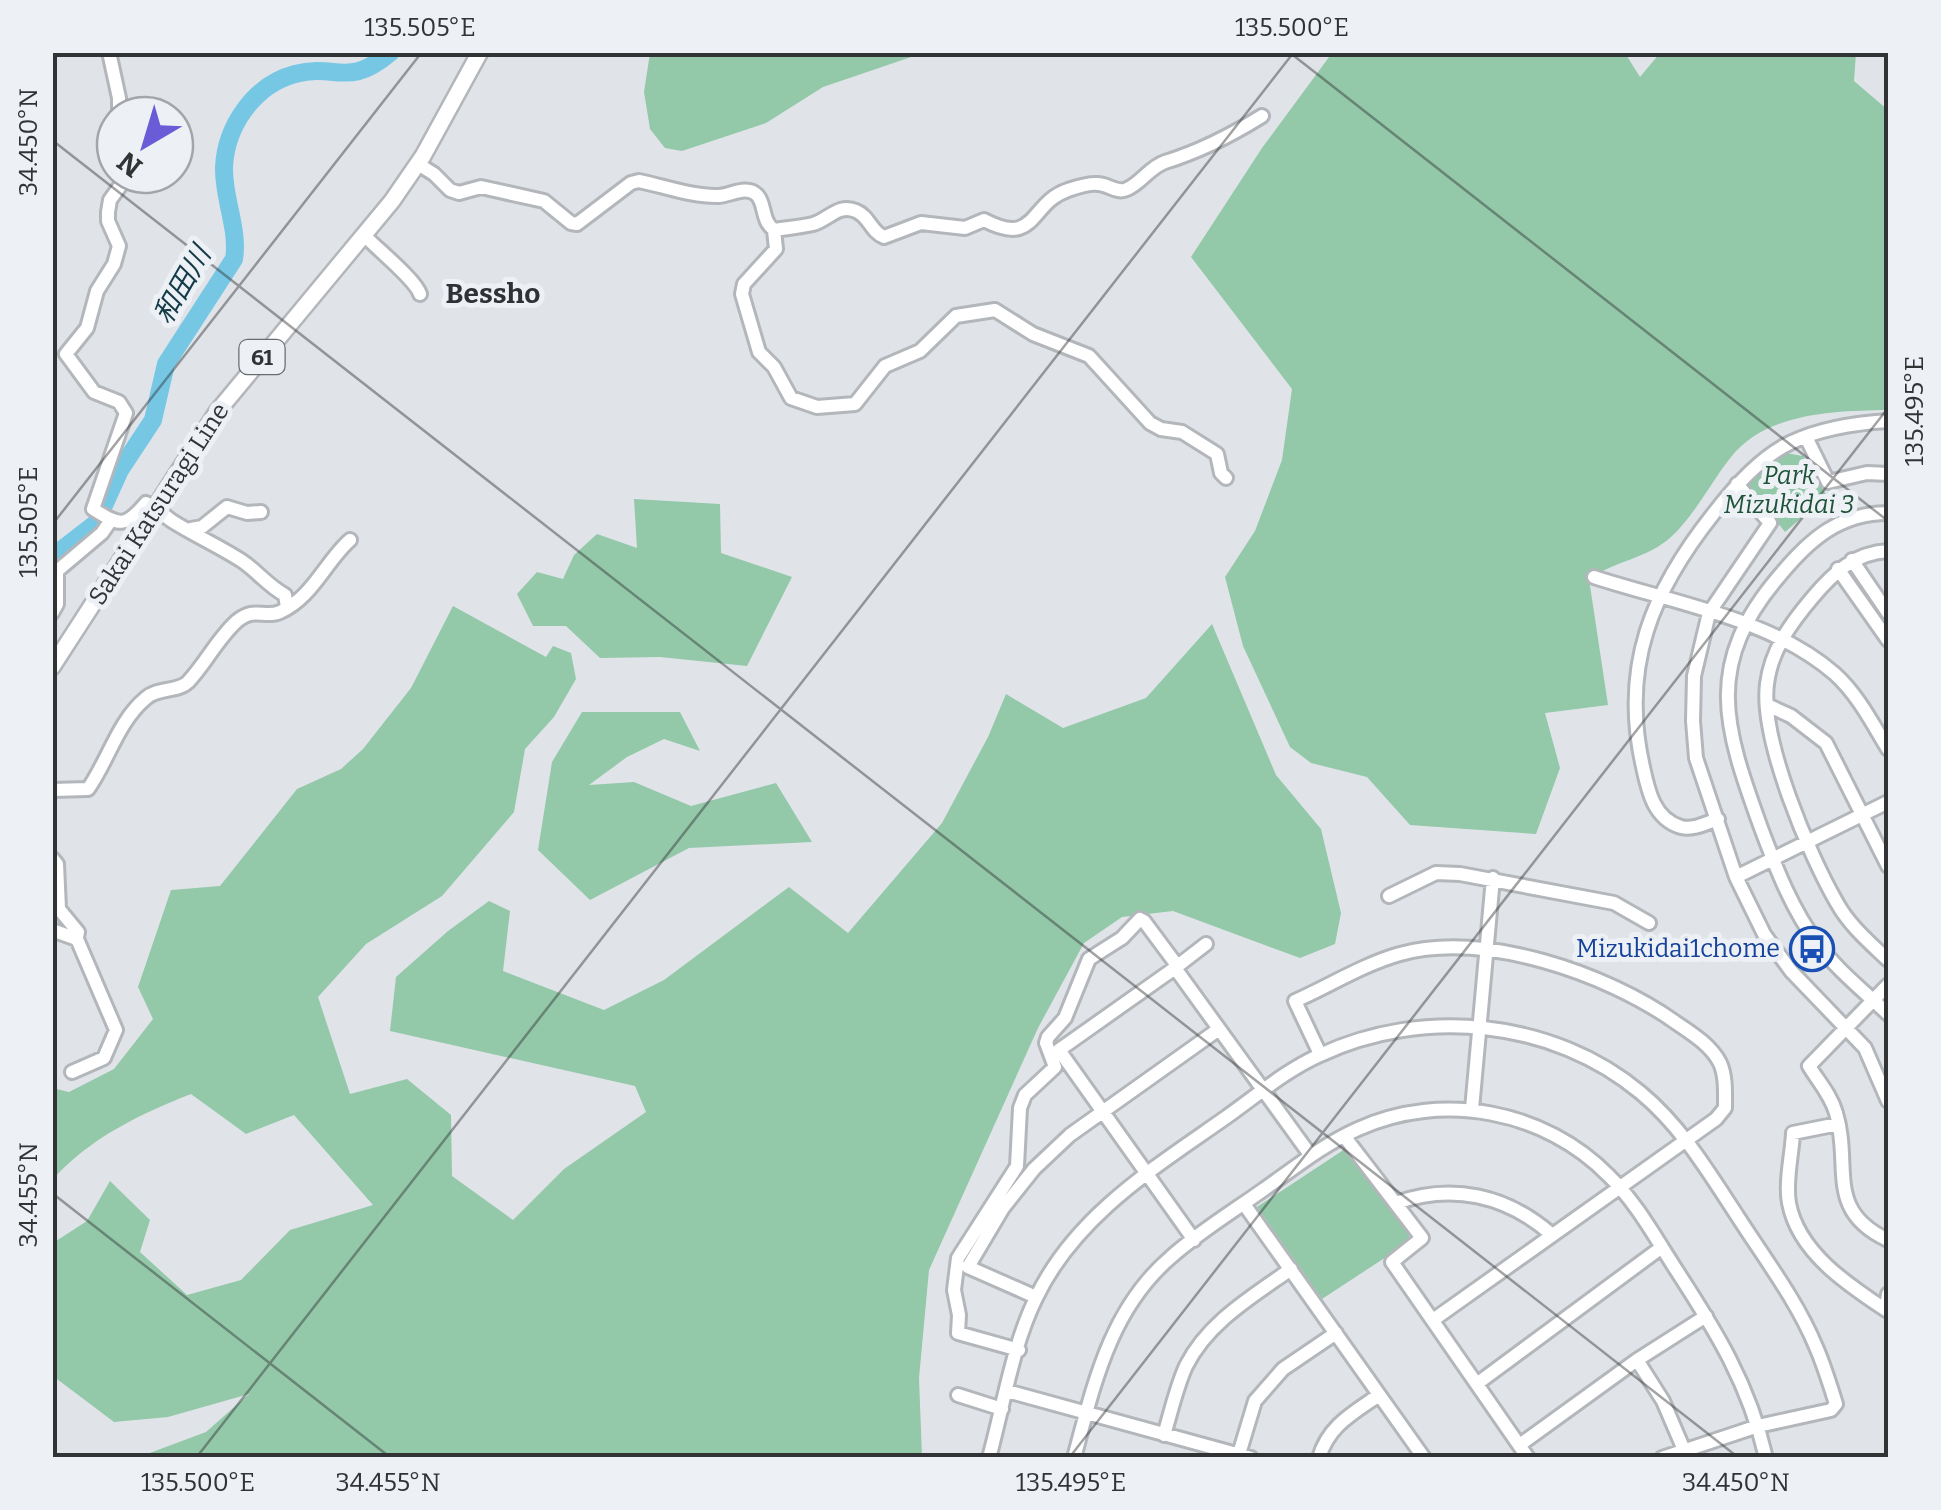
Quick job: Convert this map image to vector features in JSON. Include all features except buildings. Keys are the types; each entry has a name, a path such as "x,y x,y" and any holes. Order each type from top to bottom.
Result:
{"main road":[{"name":"Sakai Katsuragi Line","path":"52,667 216,412 418,164 480,52"}],"street":[{"path":"109,52 118,95"},
{"path":"774,230 823,221 844,209 862,214 878,236 884,237 929,222 966,228 984,220 998,228 1021,228 1052,196 1088,184 1127,190 1166,162 1176,162 1219,143 1262,116"},
{"path":"418,164 450,190 458,193 480,187 534,199 577,224 639,181 706,195 748,190 760,200 762,215 774,230 776,249 744,284 742,294 759,352 774,367 791,398 817,407 855,404 886,366 920,351 956,316 995,310 1034,334 1088,356 1150,423 1182,432 1217,454 1226,478"},
{"path":"114,195 108,221 119,246 114,264 97,291 86,328 66,354 94,392 125,407 93,508 111,520 130,521 146,503 154,506 173,522 246,563 266,584 286,596 286,607"},
{"path":"364,234 417,286 420,294"},
{"path":"1718,819 1694,828 1681,827 1662,816 1649,794 1633,709 1646,630 1658,598 1682,556 1737,484 1790,442 1829,429 1888,422"},
{"path":"1806,437 1828,482 1888,474"},
{"path":"1737,484 1770,523 1709,612 1694,676 1692,721 1696,758 1736,877 1764,934 1790,970 1865,1048 1888,1101"},
{"path":"191,529 202,527 227,507 247,514 261,512"},
{"path":"1888,513 1848,518 1826,529 1759,599 1745,624 1728,680 1726,716 1773,860 1796,908 1818,945 1888,1014"},
{"path":"52,614 57,604 57,572 102,533 111,520"},
{"path":"53,789 88,789 103,768 112,744 144,698 185,685 224,634 246,614 280,612 310,588 350,540"},
{"path":"1888,550 1872,552 1838,569 1796,616 1782,641 1767,685 1772,738 1808,842 1838,906 1888,960"},
{"path":"1852,560 1888,613"},
{"path":"1838,569 1888,640"},
{"path":"1594,577 1745,624 1782,641 1836,676 1854,695 1888,749"},
{"path":"1767,705 1791,716 1826,743 1888,866"},
{"path":"1736,877 1888,802"},
{"path":"52,858 57,864 59,910 78,932 77,939 116,1030 104,1058 72,1072"},
{"path":"1389,896 1436,873 1494,878 1614,903 1650,923"},
{"path":"1472,1109 1494,878"},
{"path":"1018,1350 958,1333 954,1272 966,1244 1017,1166 1020,1108 1025,1095 1055,1067 1046,1043 1071,1006 1089,959 1122,938 1140,920 1155,935 1311,1156"},
{"path":"52,930 77,939"},
{"path":"1194,1240 1059,1050 1206,944"},
{"path":"1320,1054 1295,1001 1400,954 1486,949 1605,980 1654,1006 1698,1037 1719,1061 1726,1108 1716,1119 1433,1320"},
{"path":"1888,985 1809,1066 1829,1096 1838,1124 1842,1182 1848,1205 1862,1224 1888,1240"},
{"path":"989,1458 1036,1297 1078,1234 1112,1200 1320,1054 1401,1031 1442,1025 1479,1026 1564,1048 1608,1068 1642,1094 1686,1138 1785,1289 1815,1344 1836,1404 1831,1410 1758,1426 1662,1458"},
{"path":"1036,1297 968,1267 1003,1208 1034,1169 1070,1135 1219,1029"},
{"path":"1074,1458 1102,1362 1125,1310 1156,1270 1344,1136 1413,1112 1472,1109 1555,1134 1587,1156 1620,1187 1706,1316 1742,1378 1765,1452"},
{"path":"1838,1124 1793,1134 1788,1200 1810,1243 1838,1278 1886,1310 1888,1294"},
{"path":"1344,1136 1422,1238 1392,1262 1528,1458"},
{"path":"1396,1203 1421,1194 1471,1194 1512,1206 1551,1234"},
{"path":"1244,1204 1424,1458"},
{"path":"1478,1383 1662,1248"},
{"path":"1164,1435 1180,1382 1215,1326 1291,1269"},
{"path":"1520,1444 1706,1316"},
{"path":"1007,1392 1245,1456 1255,1401 1283,1369 1336,1333"},
{"path":"1637,1360 1663,1402 1684,1450"},
{"path":"958,1395 1002,1408"},
{"path":"1318,1458 1324,1439 1336,1425 1379,1395"}],"green space":[{"path":"650,52 923,53 823,87 766,123 682,151 665,148 650,129 644,92"},
{"path":"1332,53 1625,53 1640,77 1660,53 1856,53 1854,81 1888,110 1888,410 1825,413 1763,431 1731,457 1671,537 1589,579 1608,705 1545,713 1560,768 1536,834 1410,825 1367,777 1311,763 1290,747 1243,646 1225,577 1255,531 1282,460 1292,389 1191,257 1262,148"},
{"name":"Park Mizukidai 3","path":"1785,453 1803,456 1827,496 1785,532 1745,482"},
{"path":"634,499 720,504 721,553 792,577 747,666 660,657 600,658 566,626 533,626 517,594 537,572 563,579 574,555 597,534 637,548"},
{"path":"453,606 546,657 553,646 571,653 576,679 554,717 525,749 514,812 442,896 366,944 318,997 350,1094 407,1079 451,1115 452,1176 513,1220 564,1169 646,1112 635,1086 390,1031 396,977 448,931 489,901 510,911 503,971 604,1010 664,980 789,887 848,933 942,823 1006,694 1063,728 1146,698 1212,624 1276,775 1321,829 1341,913 1335,944 1300,958 1173,911 1122,917 1084,943 1038,1028 929,1270 919,1378 922,1457 139,1457 206,1432 249,1394 168,1417 114,1422 53,1376 53,1243 87,1221 110,1181 150,1220 140,1252 187,1295 241,1280 290,1230 373,1205 294,1115 246,1134 191,1094 117,1129 83,1151 53,1179 52,1088 69,1092 114,1069 153,1019 138,987 171,890 220,886 297,789 341,769 363,749 411,688"},
{"path":"582,712 680,712 700,751 664,739 627,757 589,785 634,782 691,806 776,783 812,842 689,848 590,900 538,850 552,762"},
{"path":"1348,1147 1412,1240 1322,1299 1257,1207"}],"waterway":[{"name":"和田川","path":"52,557 96,523 120,470 153,420 166,364 234,259 224,167 230,137 245,109 280,79 310,71 363,70 391,52"}],"place":[{"name":"Mizukidai1chome","path":"1812,949"}],"district":[{"name":"Bessho","path":"493,293"}]}
